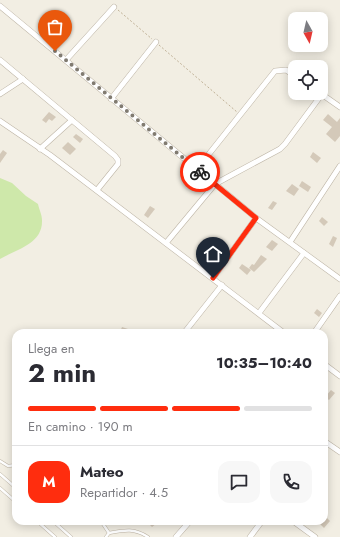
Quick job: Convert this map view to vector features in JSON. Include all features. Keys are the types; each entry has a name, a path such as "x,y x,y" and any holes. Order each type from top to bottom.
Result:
{"street":[{"path":"0,6 256,218 339,277"},
{"path":"66,60 114,7"},
{"path":"112,99 156,42"},
{"path":"0,60 118,160 118,164 115,169 97,190"},
{"path":"197,169 275,71 286,70 288,71"},
{"path":"0,94 22,79"},
{"path":"328,99 340,107"},
{"path":"166,243 215,184 280,149 317,100"},
{"path":"40,149 72,120"},
{"path":"0,121 97,190 279,329"},
{"path":"290,242 340,166"},
{"path":"213,278 256,218"},
{"path":"260,314 304,253"},
{"path":"187,329 222,285"},
{"path":"317,329 340,296"},
{"path":"328,367 340,376"},
{"path":"328,444 340,452"},
{"path":"176,537 186,525"},
{"path":"250,537 259,525"},
{"path":"298,525 315,537"}],"lane":[{"path":"0,461 8,466 12,466"},
{"path":"0,474 12,484"},
{"path":"0,488 12,498"},
{"path":"42,525 55,537"},
{"path":"58,525 71,537"},
{"path":"104,525 109,533"},
{"path":"106,537 109,533 131,530 148,537"}],"path":[{"path":"114,7 241,115"}],"green space":[{"path":"0,178 12,183 26,196 38,204 42,220 41,228 34,240 21,249 0,259"}],"building":[{"path":"49,112 56,117 52,121 49,119 46,123 42,120"},
{"path":"328,114 337,122 340,118 340,136 335,142 326,134 332,127 323,120"},
{"path":"76,134 83,139 80,143 73,137"},
{"path":"68,142 76,149 70,155 62,148"},
{"path":"3,150 7,153 0,163 0,154"},
{"path":"313,152 321,158 317,163 310,157"},
{"path":"302,181 311,187 308,192 299,186"},
{"path":"292,184 299,189 294,196 286,191"},
{"path":"273,201 277,203 272,210 268,208"},
{"path":"150,206 155,209 148,218 144,215"},
{"path":"322,217 328,222 324,226 319,221"},
{"path":"333,236 337,238 333,247 329,244"},
{"path":"272,240 278,244 272,251 266,247"},
{"path":"261,255 267,259 254,272 249,268 252,264 254,265"},
{"path":"242,264 251,270 247,275 239,268"},
{"path":"317,309 322,313 319,317 314,313"},
{"path":"331,390 335,393 329,400 328,394"}],"way so far":[{"path":"55,51 200,172"}],"route":[{"path":"200,172 256,218 213,278"}]}
